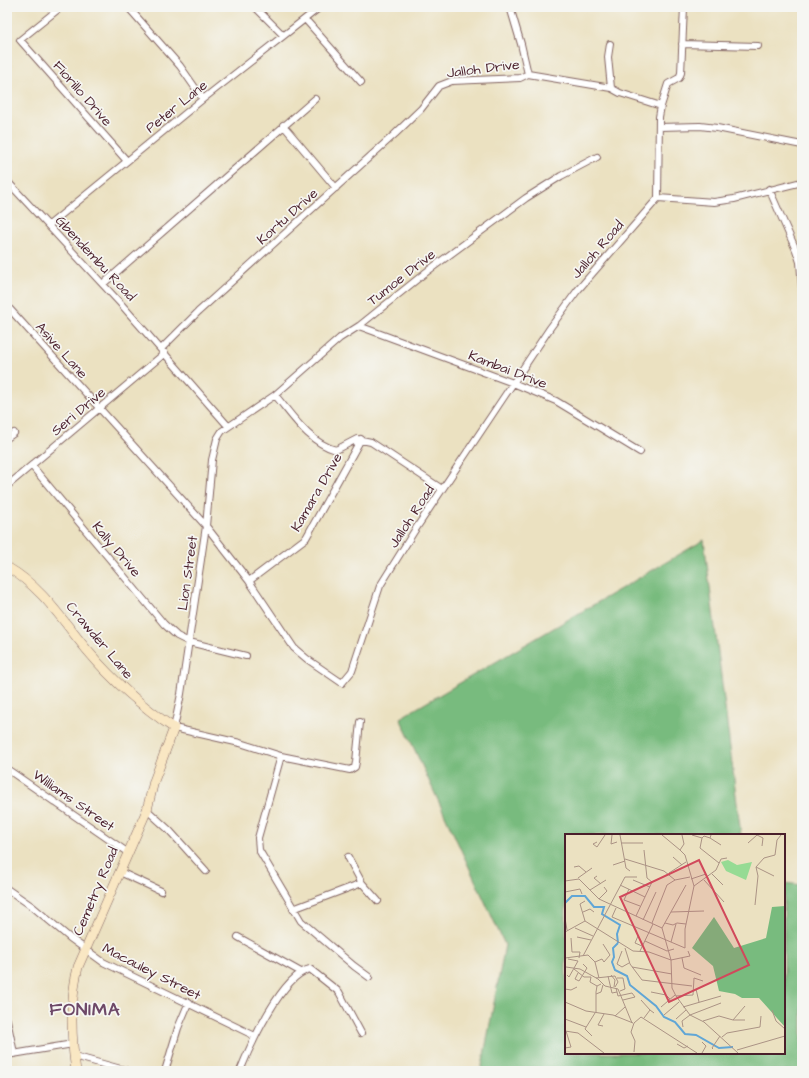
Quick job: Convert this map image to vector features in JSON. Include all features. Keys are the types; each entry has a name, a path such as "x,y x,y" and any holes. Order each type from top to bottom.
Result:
{"street":[{"name":"Fiorillo Drive","path":"61,7 20,40 127,161"},
{"path":"128,7 180,66 203,99"},
{"path":"255,7 283,35"},
{"name":"Peter Lane","path":"49,225 203,99 320,7"},
{"name":"Jalloh Drive","path":"427,100 439,86 452,81 520,78 528,74 510,7"},
{"path":"684,7 681,73 679,78 668,84 661,106 659,126 658,198 714,202 734,199 769,189 802,182"},
{"path":"305,19 361,82"},
{"path":"610,44 608,61 611,88"},
{"path":"682,44 758,46"},
{"path":"528,74 611,88 661,106"},
{"path":"102,284 283,125 315,99"},
{"name":"Kortu Drive","path":"163,351 198,312 395,134 421,109 427,100"},
{"path":"283,125 336,188"},
{"path":"659,126 712,127 802,145"},
{"name":"Tumoe Drive","path":"228,426 245,417 275,395 315,358 340,338 359,326 425,273 526,198 561,176 597,157"},
{"name":"Gbendembu Road","path":"7,181 163,351 228,426"},
{"path":"769,189 796,250 800,262 802,288"},
{"name":"Jalloh Road","path":"99,409 206,526 249,581 297,651 342,683 352,671 380,586 442,489 513,383 577,292 658,198"},
{"name":"Asive Lane","path":"7,306 99,409"},
{"name":"Kambai Drive","path":"359,326 513,383 556,401 640,452"},
{"name":"Seri Drive","path":"7,486 99,409 163,351"},
{"path":"275,395 315,440 325,447 336,450 361,439 382,448 442,489"},
{"name":"Lion Street","path":"174,728 189,642 206,526 215,447 222,431 228,426"},
{"path":"7,438 14,433"},
{"name":"Kamara Drive","path":"249,581 306,538 361,439"},
{"name":"Kally Drive","path":"32,466 164,624 177,636 189,642 246,656"},
{"name":"Crawder Lane","path":"7,567 44,596 88,651 127,692 150,712 174,728"},
{"path":"174,728 240,743 281,756 350,770 355,767 360,722"},
{"name":"Cemetry Road","path":"76,1071 73,1044 74,986 78,967 120,872 127,852 147,810 154,781 174,728"},
{"path":"281,756 258,838 259,850 300,921 369,977"},
{"name":"Williams Street","path":"7,769 127,852"},
{"path":"147,810 169,830 206,871"},
{"path":"348,857 362,883 378,901"},
{"path":"120,872 161,891"},
{"path":"293,909 362,883"},
{"name":"Macauley Street","path":"7,889 33,907 103,962 189,1002 255,1036"},
{"path":"238,937 301,972"},
{"path":"240,1071 255,1036 283,992 301,972 310,968 339,992 361,1033"},
{"path":"164,1071 178,1028 189,1002"},
{"path":"7,1020 14,1053"},
{"path":"7,1055 73,1044"},
{"path":"74,1056 128,1071"}],"green space":[{"path":"704,540 741,834 565,834 565,1054 785,1054 785,883 802,885 802,1071 481,1071 505,945 400,718"}],"district":[{"name":"FONIMA","path":"85,1009"}]}
